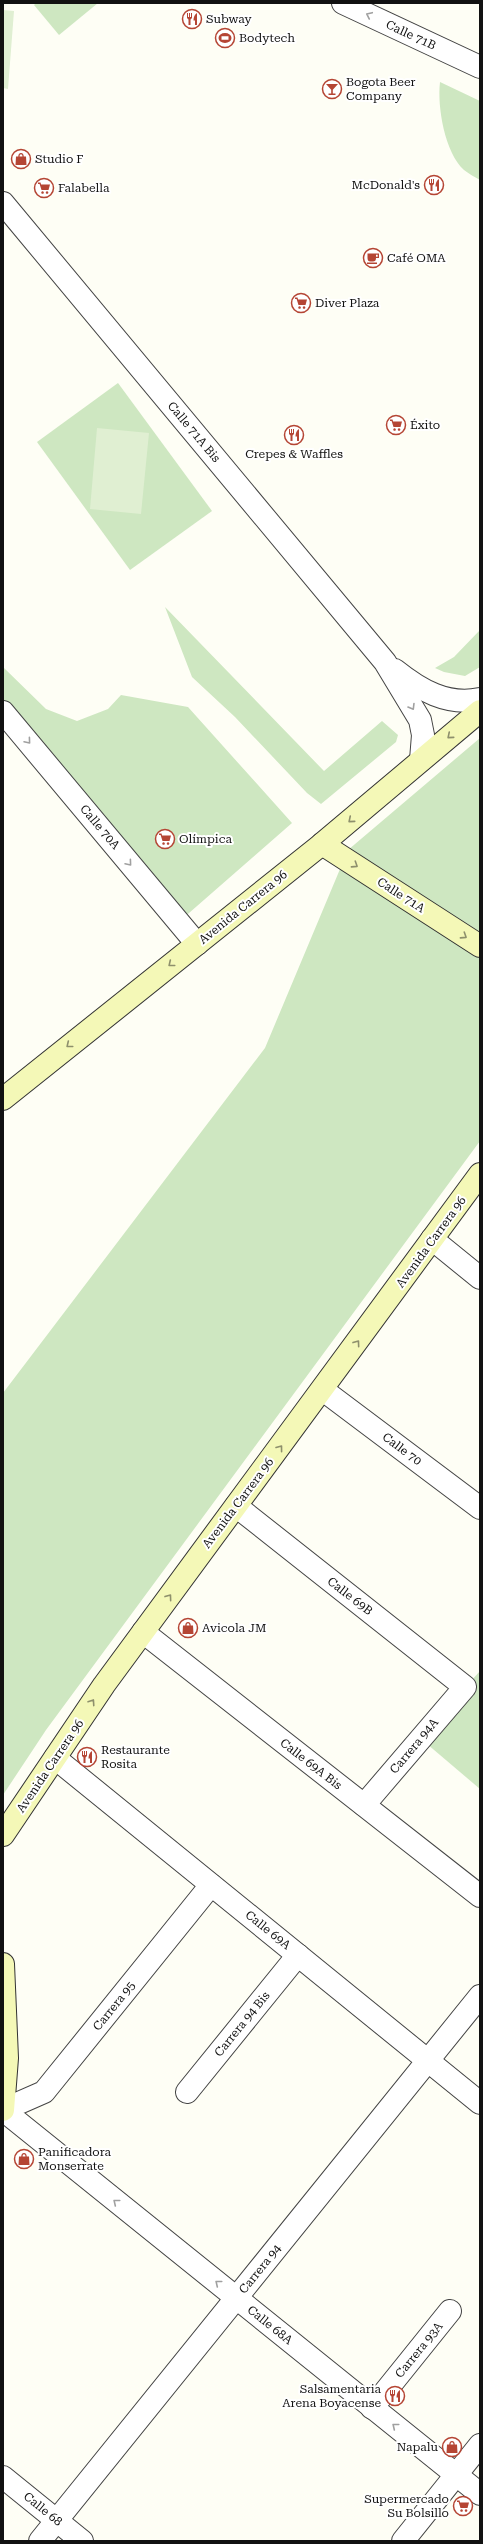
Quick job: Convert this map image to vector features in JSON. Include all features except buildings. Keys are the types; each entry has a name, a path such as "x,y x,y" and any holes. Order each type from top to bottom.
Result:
{"main road":[{"name":"Avenida Carrera 96","path":"3,1099 322,844 480,711"},
{"name":"Calle 71A","path":"322,844 480,946"},
{"name":"Avenida Carrera 96","path":"3,1836 55,1758 143,1632 323,1390 480,1174"},
{"path":"3,1964 7,2058 3,2110"}],"street":[{"name":"Calle 71B","path":"343,3 480,67"},
{"name":"Calle 71A Bis","path":"3,203 385,662 420,720 423,735 421,760"},
{"name":"Calle 71A Bis","path":"385,662 415,686 432,694 460,702 480,700"},
{"name":"Calle 70A","path":"3,712 197,944"},
{"path":"432,1239 480,1278"},
{"name":"Calle 70","path":"323,1390 480,1508"},
{"name":"Calle 69B","path":"236,1506 465,1687"},
{"name":"Calle 69A Bis","path":"143,1632 480,1896"},
{"name":"Carrera 94A","path":"364,1806 465,1687"},
{"name":"Calle 69A","path":"55,1758 480,2103"},
{"name":"Carrera 95","path":"3,2110 44,2092 211,1885"},
{"name":"Carrera 94 Bis","path":"187,2092 298,1955"},
{"name":"Carrera 94","path":"40,2541 480,1996"},
{"name":"Calle 68A","path":"3,2110 480,2494"},
{"name":"Carrera 93A","path":"372,2408 450,2312"},
{"path":"403,2541 455,2474 480,2445"},
{"name":"Calle 68","path":"3,2477 82,2541"}],"green space":[{"path":"36,3 98,3 59,35 34,5"},
{"path":"3,10 14,11 8,89 3,88"},
{"path":"440,82 480,101 480,180 464,170 457,162 447,141 441,116 439,92"},
{"path":"118,383 212,511 130,570 37,442"},
{"path":"97,428 149,433 141,514 90,509"},
{"path":"165,607 324,771 382,721 398,735 396,742 321,804 307,793 235,717 192,677"},
{"path":"480,630 480,667 465,676 444,672 435,668 454,657"},
{"path":"3,667 46,709 77,721 108,709 121,695 188,707 292,823 181,920 3,701"},
{"path":"480,738 480,1141 46,1730 3,1795 3,1393 265,1048 348,850"},
{"path":"480,1671 480,1789 420,1738"}],"place":[{"name":"Subway","path":"192,19"},
{"name":"Bodytech","path":"225,38"},
{"name":"Bogota Beer Company","path":"332,89"},
{"name":"Studio F","path":"21,159"},
{"name":"McDonald's","path":"434,185"},
{"name":"Falabella","path":"44,188"},
{"name":"Café OMA","path":"373,258"},
{"name":"Diver Plaza","path":"301,303"},
{"name":"Éxito","path":"396,425"},
{"name":"Crepes & Waffles","path":"294,435"},
{"name":"Olímpica","path":"165,839"},
{"name":"Avicola JM","path":"188,1628"},
{"name":"Restaurante Rosita","path":"87,1757"},
{"name":"Panificadora Monserrate","path":"24,2159"},
{"name":"Salsamentaria Arena Boyacense","path":"395,2396"},
{"name":"Napalu","path":"452,2447"},
{"name":"Supermercado Su Bolsillo","path":"463,2506"}]}
